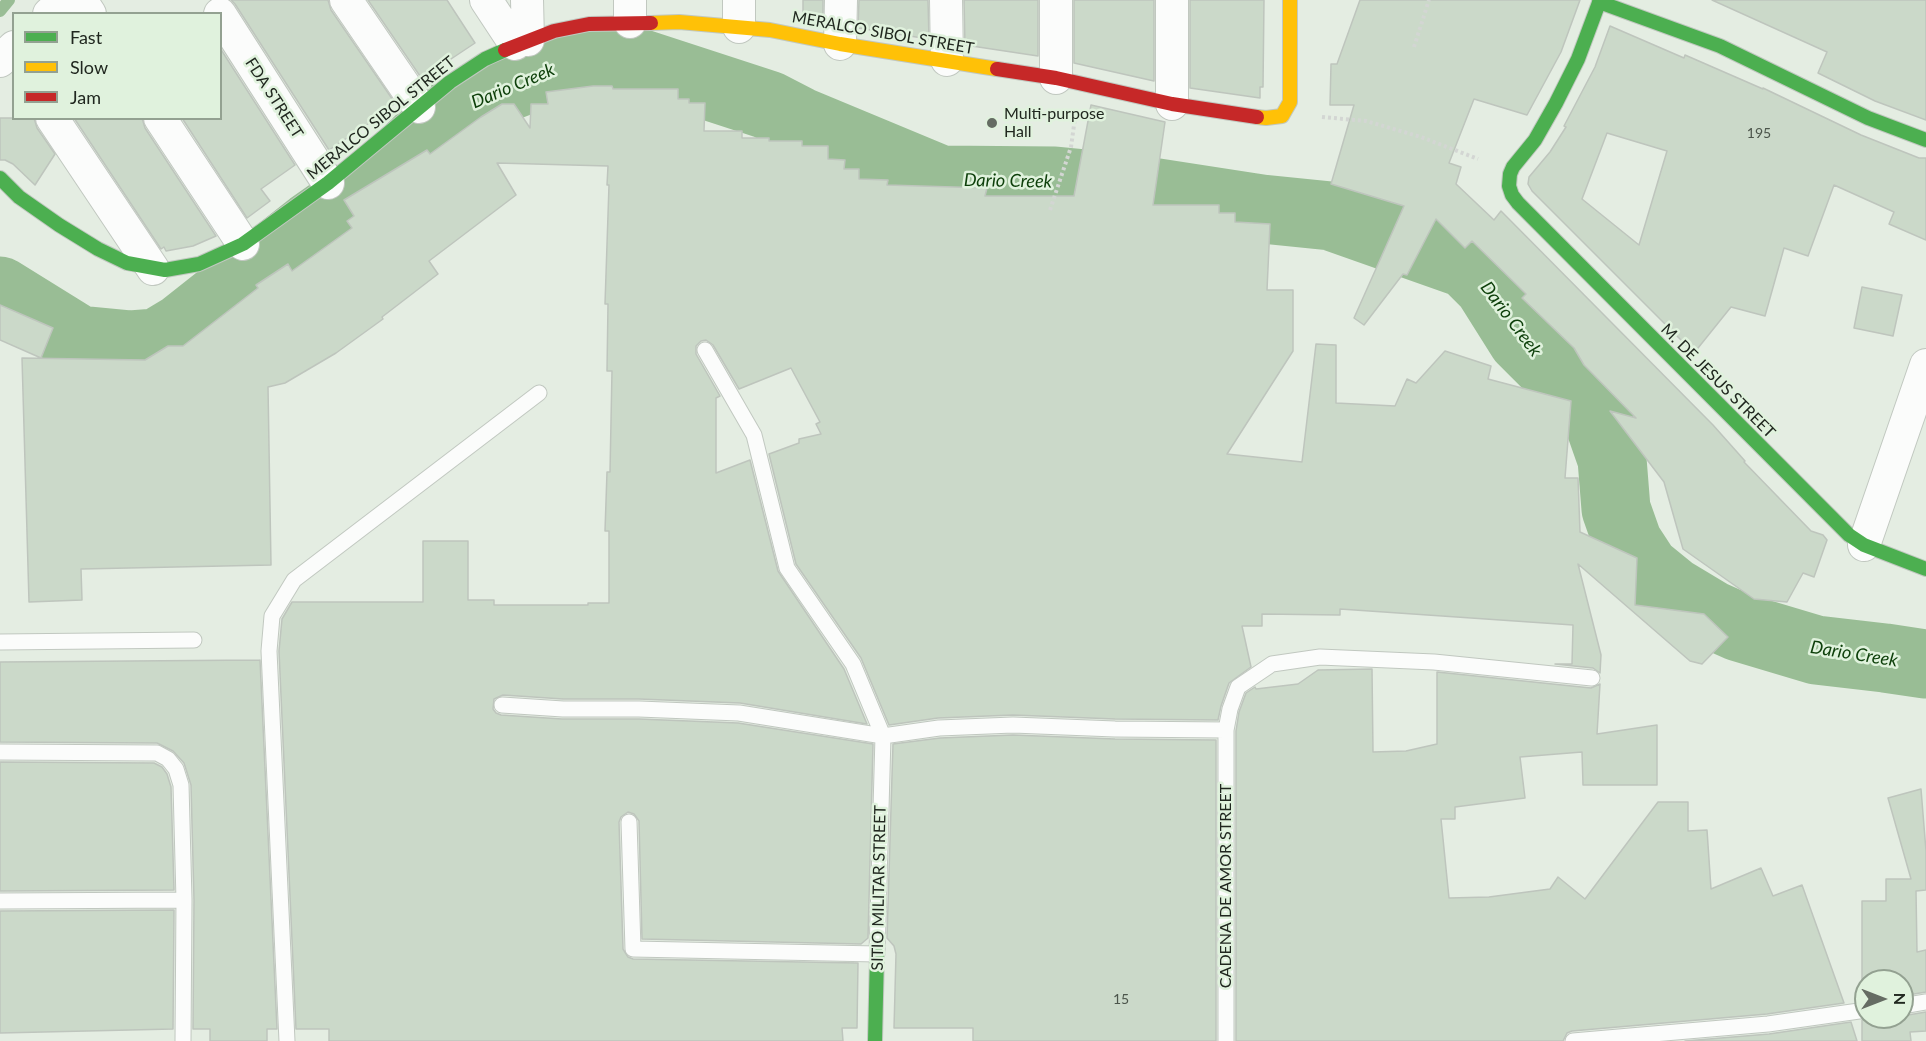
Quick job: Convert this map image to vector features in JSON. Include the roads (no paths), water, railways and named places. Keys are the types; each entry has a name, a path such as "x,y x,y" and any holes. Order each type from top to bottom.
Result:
{"street":[{"path":"51,12 64,0"},
{"path":"346,0 419,107"},
{"path":"486,0 522,42"},
{"path":"522,42 527,0"},
{"path":"840,44 841,0"},
{"path":"946,0 948,60"},
{"path":"1056,0 1056,78"},
{"path":"1172,0 1172,104"},
{"name":"MERALCO SIBOL STREET","path":"0,178 19,197 59,225 98,249 127,263 165,270 199,264 243,244 328,183 450,82 485,59 522,42 554,31 589,24 630,11 679,22 739,13 807,36 840,44 1056,78 1172,104 1266,118 1282,116 1290,102 1290,0"},
{"path":"1600,1 1720,46 1868,118 1926,140"},
{"name":"M. DE JESUS STREET","path":"1600,1 1578,59 1556,104 1535,140 1513,167 1509,180 1512,195 1849,535 1864,545 1926,569"},
{"name":"FDA STREET","path":"222,17 328,183"},
{"path":"53,120 153,269"},
{"path":"161,120 243,244"},
{"path":"1864,545 1926,365"},
{"name":"SITIO MILITAR STREET","path":"875,1041 878,954"}],"lane":[{"path":"705,350 754,435 787,568 854,664 883,736"},
{"path":"287,1041 268,651 272,616 294,580 539,393"},
{"path":"0,642 194,640"},
{"name":"CADENA DE AMOR STREET","path":"1226,1041 1226,730 1238,687 1272,664 1320,657 1434,662 1592,678"},
{"path":"502,705 563,709 739,713 883,736 939,728 1013,724 1115,729 1226,730"},
{"name":"SITIO MILITAR STREET","path":"878,954 883,736"},
{"path":"0,753 157,753 168,759 176,769 181,785 184,900 183,1041"},
{"path":"629,822 633,949 878,954"},
{"path":"0,901 184,900"},
{"path":"1573,1041 1768,1024 1854,1012"}],"waterway":[{"path":"0,11 9,0"},
{"name":"Dario Creek","path":"0,291 79,340 131,345 157,343 182,328 311,226 385,174 445,115 501,89 561,66 630,60 768,105 799,121 941,180 1055,181 1126,188 1262,209 1331,216 1467,264 1488,285 1522,339 1584,401 1599,422 1612,459 1616,509 1628,543 1645,569 1672,591 1712,615 1739,627 1816,650 1926,664"}],"place":[{"name":"Multi-purpose Hall","path":"992,123"}]}
